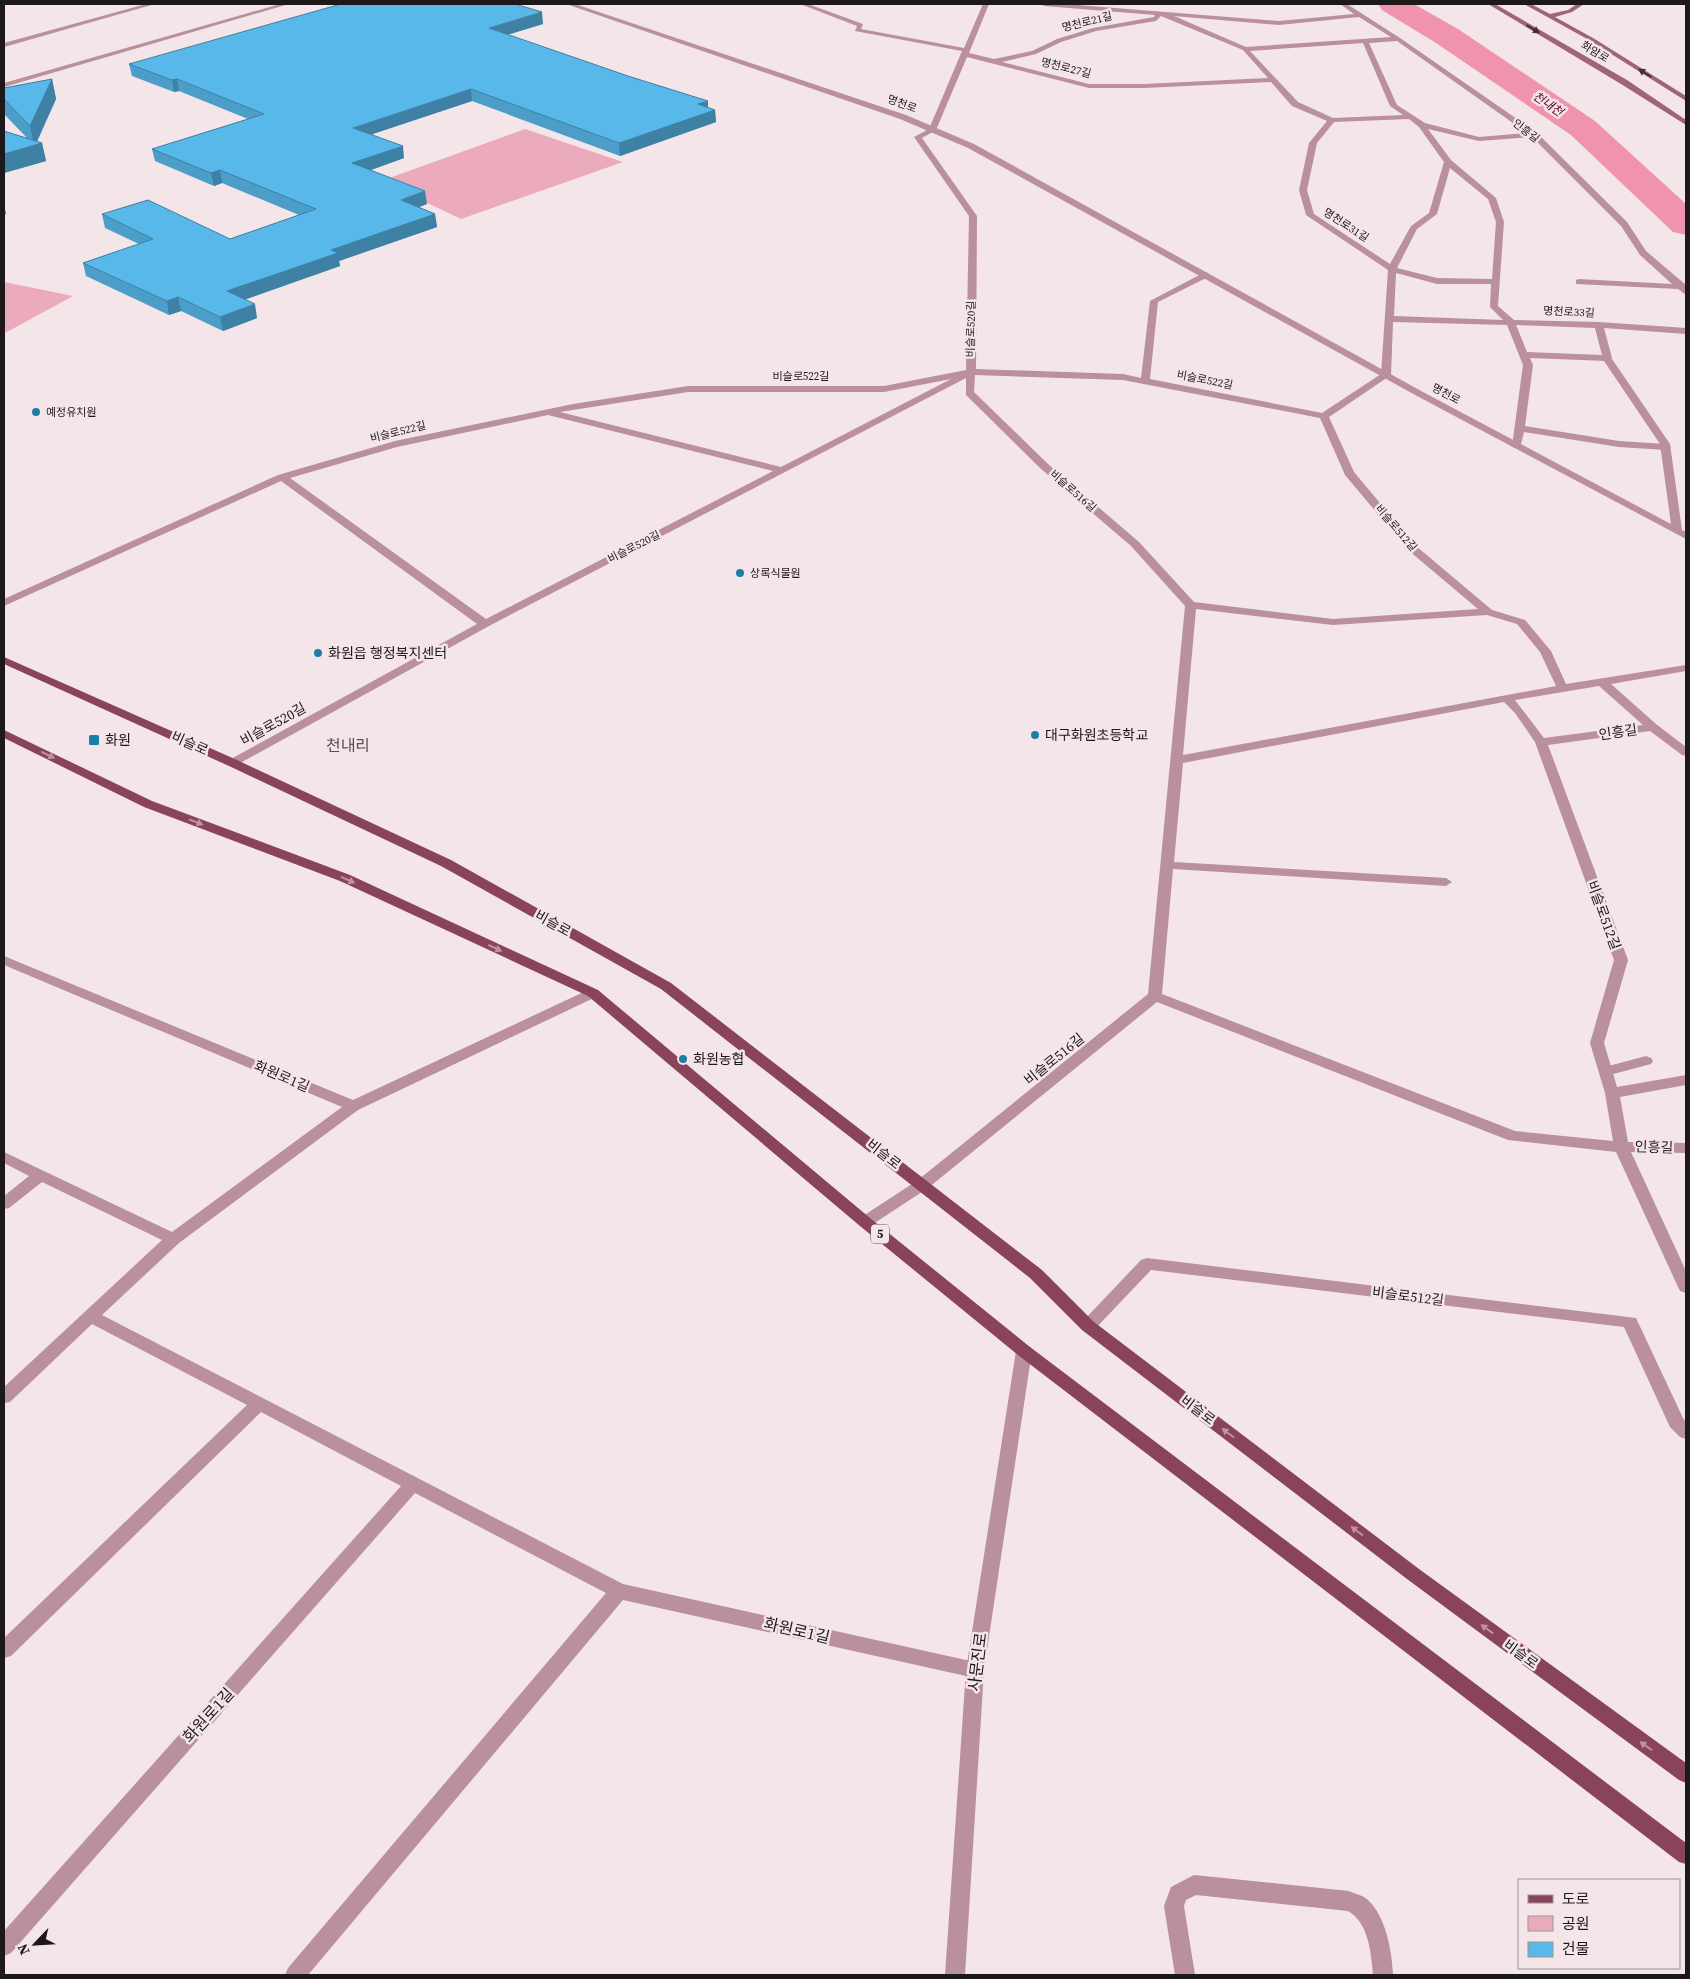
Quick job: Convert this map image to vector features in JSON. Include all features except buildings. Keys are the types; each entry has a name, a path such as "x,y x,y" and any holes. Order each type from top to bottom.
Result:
{"main road":[{"name":"화암로","path":"1490,4 1624,82 1685,123"},
{"name":"화암로","path":"1527,4 1686,99"},
{"path":"1550,16 1570,10 1581,4"},
{"name":"비슬로","path":"4,660 234,763 446,863 666,986 923,1184 1036,1274 1088,1326 1412,1574 1686,1774"},
{"name":"5","path":"4,734 148,804 345,878 593,993 865,1222 1024,1352 1686,1855"}],"street":[{"path":"4,45 152,4"},
{"path":"4,85 286,4"},
{"name":"명천로","path":"570,4 903,117 971,146 1386,375 1682,534"},
{"name":"명천로27길","path":"803,4 860,26 857,30 966,52 1089,86 1272,80"},
{"path":"932,130 986,4"},
{"name":"명천로21길","path":"1044,4 1279,23 1360,15"},
{"name":"인흥길","path":"1343,4 1398,39 1534,135 1624,224 1643,253 1684,290"},
{"path":"1160,13 1245,49 1295,104 1332,120 1411,118"},
{"name":"명천로21길","path":"1047,46 1059,40 1095,29 1156,19 1160,13"},
{"path":"1245,49 1398,39"},
{"path":"1365,41 1394,106 1422,125 1479,139 1534,135"},
{"name":"명천로27길","path":"995,61 1034,53 1047,46"},
{"name":"명천로31길","path":"1332,120 1313,143 1304,190 1310,215 1392,269 1437,281 1496,282"},
{"path":"1422,125 1448,162 1492,198 1500,222 1494,307 1510,321 1528,366 1517,446"},
{"name":"비슬로520길","path":"234,763 485,624 971,372 973,216 918,137 932,130"},
{"path":"1324,416 1386,375 1392,269 1414,228 1433,214 1448,162"},
{"path":"1145,382 1154,301 1205,275"},
{"name":"인흥길","path":"1579,282 1684,290"},
{"name":"명천로33길","path":"1389,319 1599,325 1607,358"},
{"path":"1599,325 1686,331"},
{"path":"1524,355 1607,358"},
{"name":"명천로","path":"1607,358 1666,447 1682,534"},
{"name":"비슬로522길","path":"4,603 282,477 395,444 548,412 688,389 884,389 971,372 1123,377 1324,416"},
{"name":"비슬로516길","path":"971,372 969,393 1044,466 1135,544 1191,605"},
{"path":"548,412 782,470"},
{"name":"비슬로512길","path":"1324,416 1349,473 1412,548 1488,612 1521,622 1545,651 1563,690"},
{"path":"1520,428 1619,444 1666,447"},
{"path":"282,477 485,624"},
{"path":"1488,612 1333,622 1191,605 1155,996 1513,1136 1621,1146"},
{"path":"1177,760 1506,698 1686,668"},
{"path":"1602,682 1652,727"},
{"name":"비슬로512길","path":"1506,698 1519,711 1541,742 1620,960 1597,1043 1612,1093 1621,1146 1686,1287"},
{"name":"인흥길","path":"1541,742 1652,727 1686,752"},
{"path":"1167,865 1446,882"},
{"name":"화원로1길","path":"4,960 353,1106"},
{"path":"4,1398 173,1239 353,1106 593,993"},
{"name":"비슬로516길","path":"865,1222 923,1184 1155,996"},
{"path":"1606,1071 1646,1061"},
{"path":"1612,1093 1686,1080"},
{"name":"인흥길","path":"1621,1146 1686,1148"},
{"path":"4,1157 173,1239"},
{"path":"4,1204 40,1175"},
{"name":"비슬로512길","path":"1088,1326 1147,1264 1630,1322 1676,1422 1686,1432"},
{"name":"화원로1길","path":"91,1316 619,1591 975,1670"},
{"name":"사문진로","path":"955,1975 975,1670 1024,1352"},
{"path":"4,1650 260,1404"},
{"name":"화원로1길","path":"4,1946 413,1484"},
{"path":"295,1975 619,1591"},
{"path":"1189,1975 1184,1975 1174,1906 1178,1894 1194,1885 1349,1901 1362,1908 1372,1923 1383,1964 1383,1975"}],"green space":[{"path":"525,129 623,162 461,219 381,181"},
{"path":"4,282 73,296 7,332 4,331"}],"waterway":[{"name":"천내천","path":"1393,4 1447,36 1583,128 1686,224"}],"place":[{"name":"예정유치원","path":"36,412"},
{"name":"상록식물원","path":"740,573"},
{"name":"화원읍 행정복지센터","path":"318,653"},
{"name":"대구화원초등학교","path":"1035,735"},
{"name":"화원","path":"94,740"},
{"name":"화원농협","path":"683,1059"}],"district":[{"name":"천내리","path":"348,745"}]}
